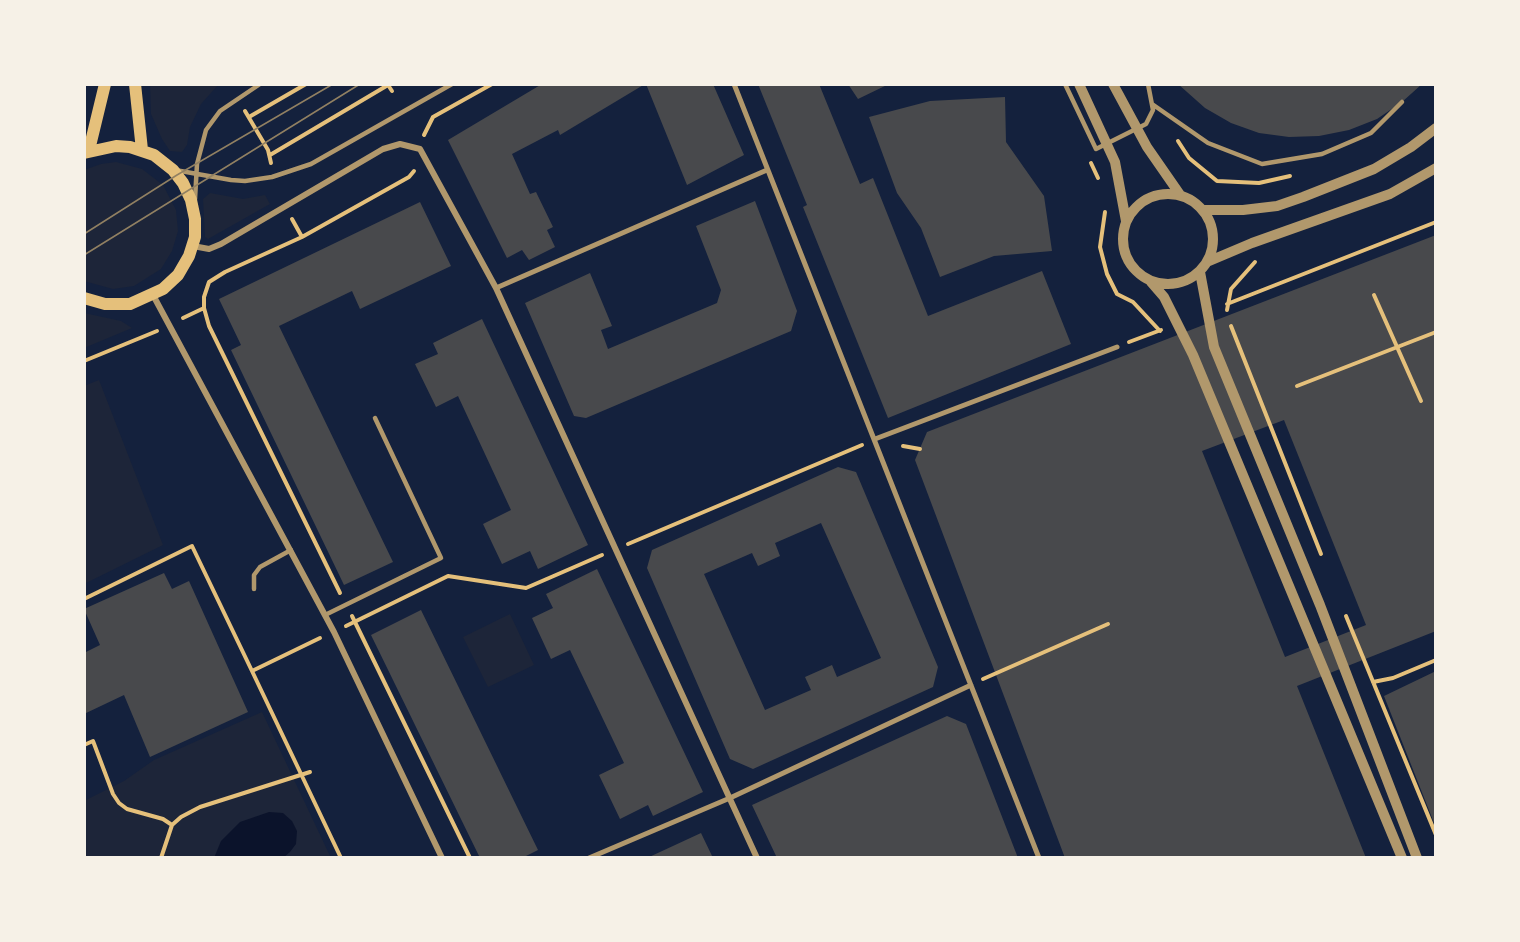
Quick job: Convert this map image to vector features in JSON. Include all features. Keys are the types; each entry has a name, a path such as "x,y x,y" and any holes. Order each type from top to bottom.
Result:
{"main road":[{"path":"84,298 117,305 153,295 178,275 193,246 194,211 188,190 172,170 142,150 116,146 87,152 105,84"},
{"path":"135,84 142,150"}],"street":[{"path":"734,84 1039,858"},
{"path":"1079,84 1115,162 1126,221"},
{"path":"1113,84 1147,147 1181,196"},
{"path":"1203,210 1243,210 1277,206 1374,169 1433,131"},
{"path":"193,246 209,249 383,149 400,144 420,148 495,288 757,858"},
{"path":"1207,262 1252,243 1390,195 1436,168"},
{"path":"495,288 767,170"},
{"path":"1151,282 1177,284 1200,272 1207,262 1214,241 1213,230 1203,210 1193,201 1181,196 1155,196 1138,206 1126,221 1122,235 1126,257 1138,274 1151,282 1164,297 1193,355 1402,858"},
{"path":"1200,272 1214,347 1320,605 1417,858"},
{"path":"153,295 334,632 442,858"},
{"path":"875,439 1117,347"},
{"path":"589,858 730,798 971,685"}],"lane":[{"path":"194,211 200,148 206,130 220,111 237,97 260,84"},
{"path":"172,170 245,181 272,177 311,164 452,84"},
{"path":"1065,84 1096,149 1146,124 1153,110 1148,84"},
{"path":"1152,105 1208,142 1262,164 1322,154 1371,133 1402,102"},
{"path":"325,615 441,558 375,418"},
{"path":"254,589 254,575 260,567 291,550"}],"path":[{"path":"249,117 306,84"},
{"path":"270,155 389,84 392,91"},
{"path":"470,858 209,326 204,308 209,282 225,272 302,237 409,177 416,169 425,128 434,117 492,84"},
{"path":"237,97 270,155 272,177"},
{"path":"285,207 302,237"},
{"path":"1285,282 1436,222"},
{"path":"1228,315 1231,289 1254,264 1255,257"},
{"path":"1374,295 1399,346 1421,401"},
{"path":"194,313 204,308"},
{"path":"1229,322 1324,560"},
{"path":"1297,386 1436,332"},
{"path":"84,361 142,338"},
{"path":"252,671 448,576 526,588 875,439"},
{"path":"84,599 192,546 341,858"},
{"path":"1342,604 1436,835"},
{"path":"971,685 1108,624"},
{"path":"1373,682 1393,678 1436,660"},
{"path":"84,745 93,741 113,794 119,803 127,809 163,819 172,825"},
{"path":"161,858 172,825 181,817 200,807 310,772"}],"shaded area":[{"path":"150,84 219,84 201,104 190,127 187,145 182,152 170,151 162,139 151,114"},
{"path":"116,162 142,169 163,185 176,210 178,231 172,251 161,269 134,286 113,289 84,281 84,170"},
{"path":"210,193 243,199 265,195 270,204 208,239 205,237 203,199"},
{"path":"84,313 121,321 132,328 84,348"},
{"path":"99,380 163,545 84,584 84,386"},
{"path":"510,614 534,665 488,687 463,637"},
{"path":"262,712 331,858 84,858 84,801 124,781 154,760"},
{"path":"269,812 283,813 292,821 297,831 296,844 283,858 214,858 221,841 240,822"}],"building":[{"path":"542,84 645,84 560,135 558,130 512,154 530,194 536,192 553,227 547,230 555,247 529,260 522,250 507,258 448,140"},
{"path":"646,84 713,84 744,155 687,185"},
{"path":"758,84 819,84 860,184 873,178 928,316 1042,271 1071,344 888,418 803,207 807,205"},
{"path":"848,84 889,84 858,99"},
{"path":"1178,84 1422,84 1402,102 1377,119 1349,130 1319,136 1289,137 1259,133 1231,123 1205,108"},
{"path":"1005,97 1006,142 1044,196 1052,251 994,256 940,277 921,228 897,193 869,117 930,101"},
{"path":"755,201 797,311 791,331 586,418 574,416 525,303 590,273 612,326 601,330 608,349 717,303 721,290 696,226"},
{"path":"420,202 451,266 360,309 352,291 279,326 393,562 344,585 231,350 241,345 219,299"},
{"path":"1436,235 1436,631 1297,686 1366,858 1065,858 915,460 927,432","holes":["1284,420 1366,625 1285,657 1202,451"]},
{"path":"482,319 588,545 538,569 530,551 502,564 483,524 511,510 458,396 436,407 415,364 438,354 433,343"},
{"path":"838,467 856,472 938,667 933,687 753,769 730,759 647,568 652,550","holes":["821,523 881,658 837,677 832,665 805,677 811,690 765,710 704,574 752,553 758,566 780,556 775,543"]},
{"path":"597,569 703,792 653,816 648,805 620,819 599,775 624,763 570,650 551,659 532,618 553,608 546,594"},
{"path":"164,573 172,589 189,581 248,712 150,757 124,695 84,714 84,653 100,645 84,609"},
{"path":"421,610 538,850 522,858 480,858 371,635"},
{"path":"1436,671 1436,828 1384,696"},
{"path":"947,716 966,724 1018,858 777,858 752,805"},
{"path":"701,833 713,858 647,858"}],"tram line":[{"path":"84,234 177,175 333,84"},
{"path":"84,255 360,84"}]}
